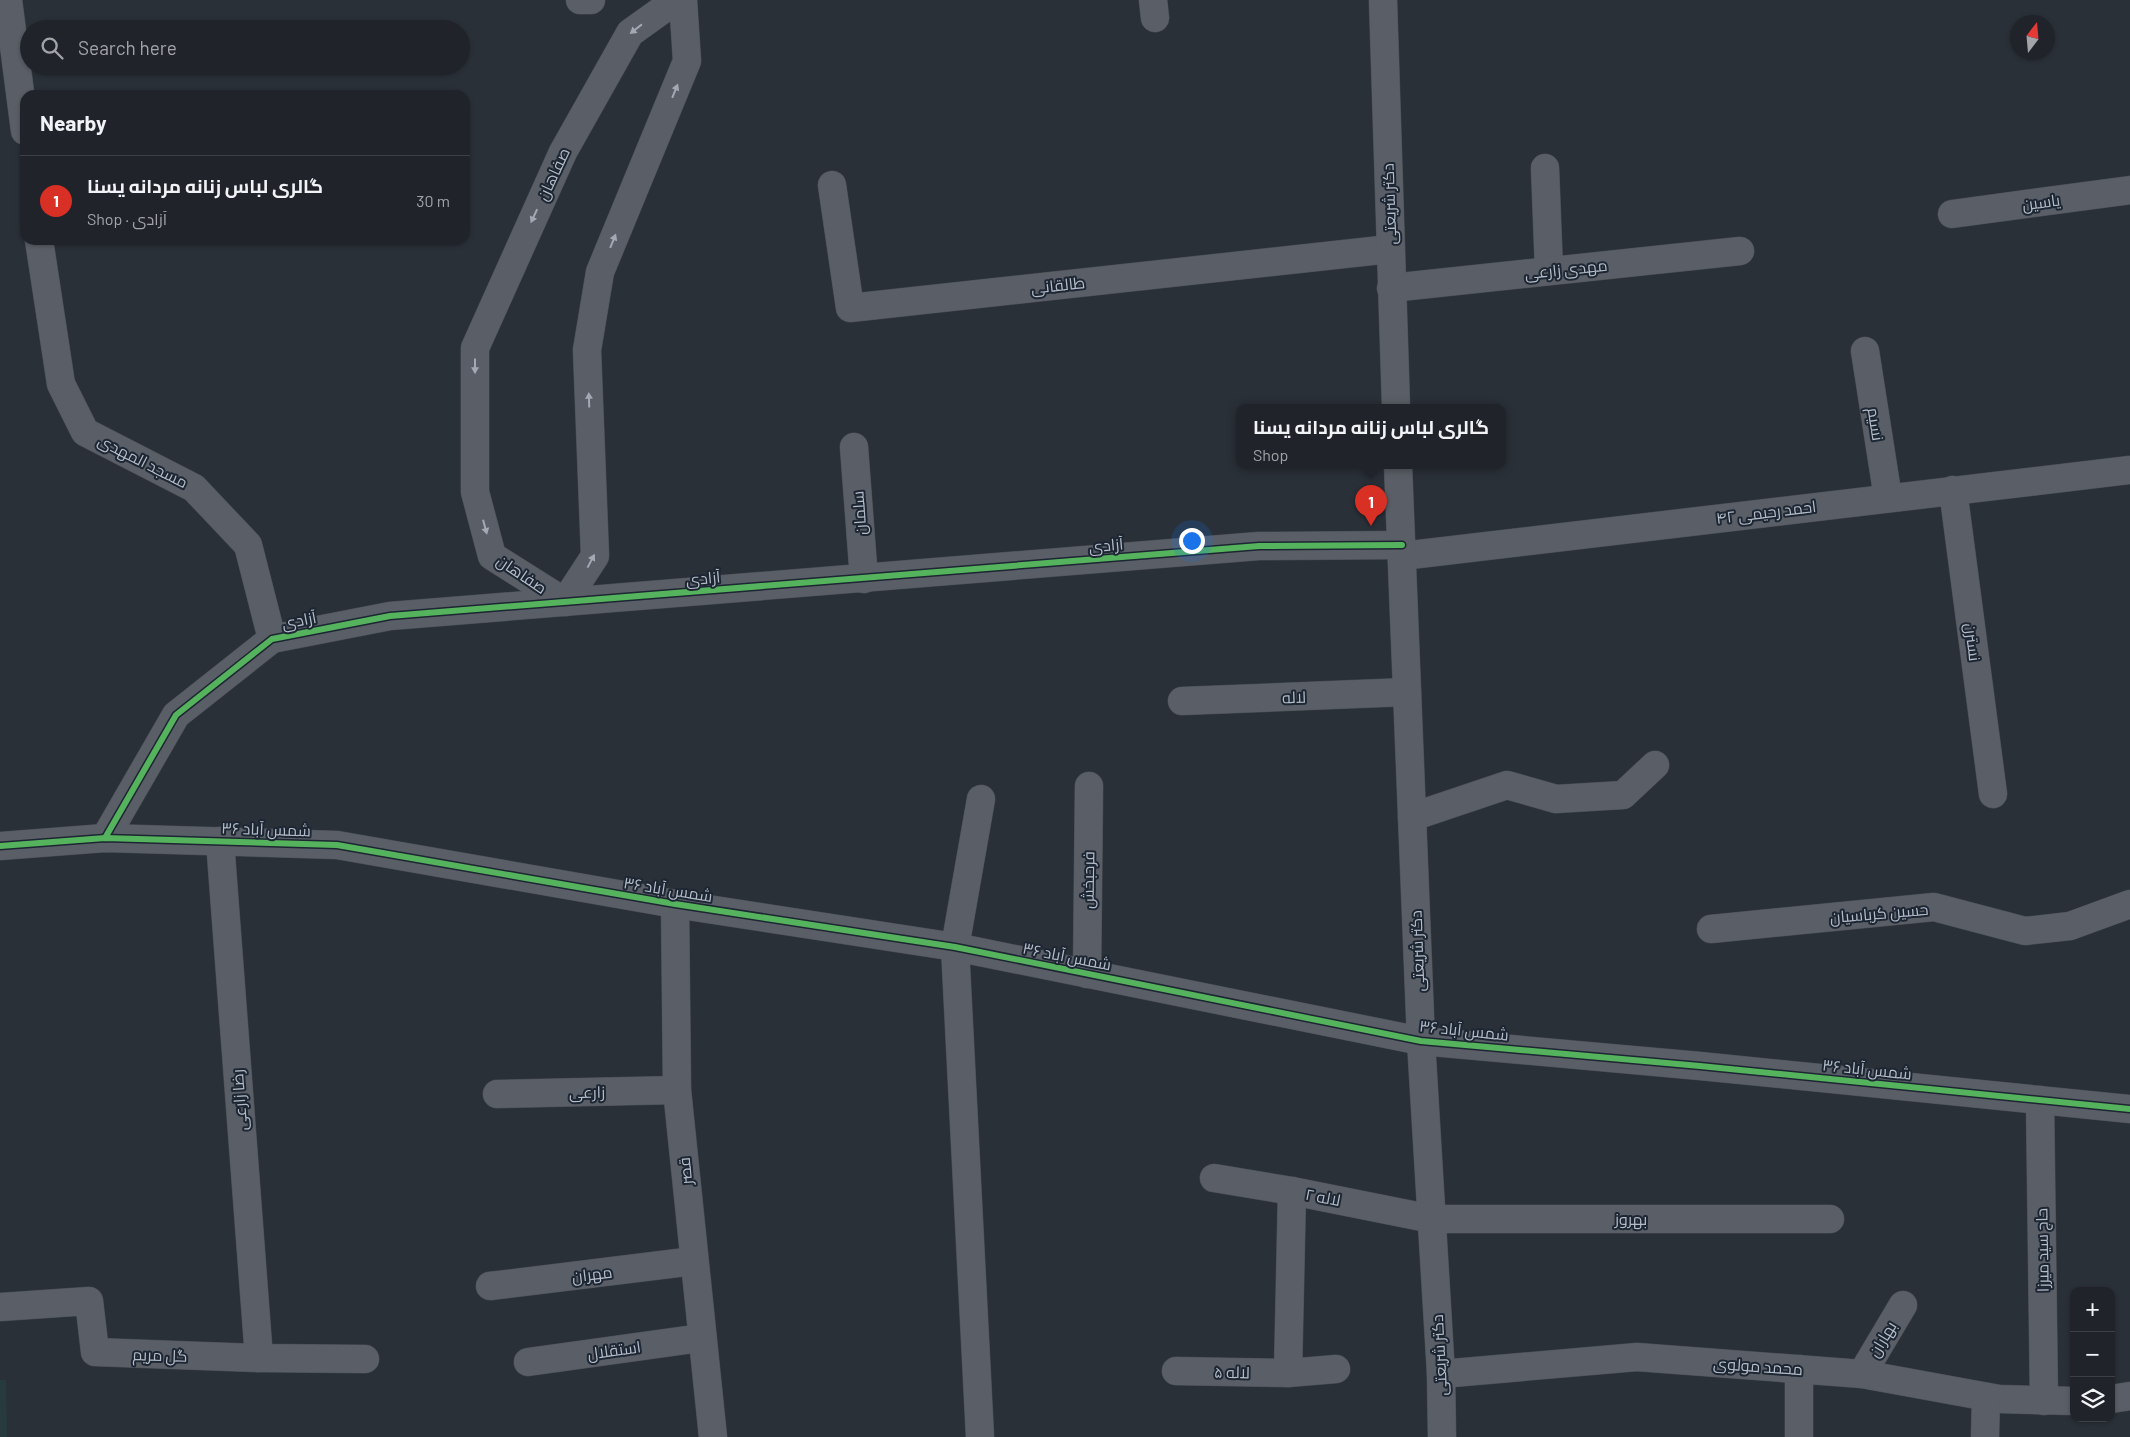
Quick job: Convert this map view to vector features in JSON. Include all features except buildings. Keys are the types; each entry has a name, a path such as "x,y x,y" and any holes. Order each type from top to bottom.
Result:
{"street":[{"path":"8,0 20,92"},
{"path":"580,0 591,0"},
{"name":"صفاهان","path":"676,0 630,33 563,152 475,348 475,492 492,556 565,602 595,556 587,350 600,272 687,61 684,0"},
{"name":"دکتر شریعتی","path":"1383,0 1396,404"},
{"path":"1545,168 1549,271"},
{"name":"طالقانی","path":"832,185 850,308 1390,248"},
{"name":"یاسین","path":"1952,214 2130,190"},
{"name":"مسجد المهدی","path":"40,245 61,384 85,432 194,488 248,545 272,639"},
{"name":"مهدی زارعی","path":"1391,288 1740,251"},
{"name":"نسیم","path":"1865,351 1888,498"},
{"name":"سلمان","path":"854,447 864,579"},
{"name":"دکتر شریعتی","path":"1398,469 1421,1041 1441,1374 1442,1437"},
{"name":"۴۲ احمد رحیمی","path":"1402,551 2130,470"},
{"name":"نسترن","path":"1953,490 1993,794"},
{"name":"آزادی","path":"105,838 176,715 272,639 390,616 1259,546 1402,551"},
{"name":"لاله","path":"1182,701 1407,692"},
{"path":"1412,817 1507,785 1556,799 1623,795 1654,766"},
{"name":"فرحبخش","path":"1087,974 1089,786"},
{"path":"980,1437 955,947 981,800"},
{"name":"شمس آباد ۳۶","path":"0,846 105,838 338,845 675,904 955,947 1421,1041 1700,1066 2130,1109"},
{"name":"رضا زارعی","path":"220,842 259,1358"},
{"name":"قصر","path":"675,904 678,1090 712,1437"},
{"name":"حسین کرباسیان","path":"1711,929 1934,907 2025,930 2070,926 2130,904"},
{"name":"زارعی","path":"498,1094 678,1090"},
{"name":"حاج سید میرزا","path":"2040,1100 2044,1401"},
{"name":"لاله ۲","path":"1214,1178 1292,1190 1432,1219"},
{"path":"1288,1373 1292,1190"},
{"name":"بهروز","path":"1432,1219 1830,1219"},
{"name":"مهران","path":"490,1286 694,1261"},
{"name":"گل مریم","path":"0,1307 89,1301 95,1352 259,1358 365,1359"},
{"name":"بهاران","path":"1862,1374 1903,1305"},
{"name":"استقلال","path":"528,1362 701,1338"},
{"name":"محمد مولوی","path":"1441,1374 1637,1357 1862,1374 1986,1397 2026,1401 2070,1401"},
{"name":"لاله ۵","path":"1176,1371 1288,1373 1336,1369"},
{"path":"1799,1369 1799,1437"},
{"path":"2115,1398 2130,1396"},
{"path":"1985,1437 1986,1397"}],"green space":[{"path":"0,1380 6,1380 7,1437 0,1437"}],"cycle path":[{"path":"105,838 176,715 272,639 390,616 1259,546 1402,545"},
{"path":"0,846 105,838 337,845 675,904 955,947 1421,1041 1700,1066 2130,1109"}],"place":[{"name":"گالری لباس زنانه مردانه یسنا","path":"1371,526"}]}
